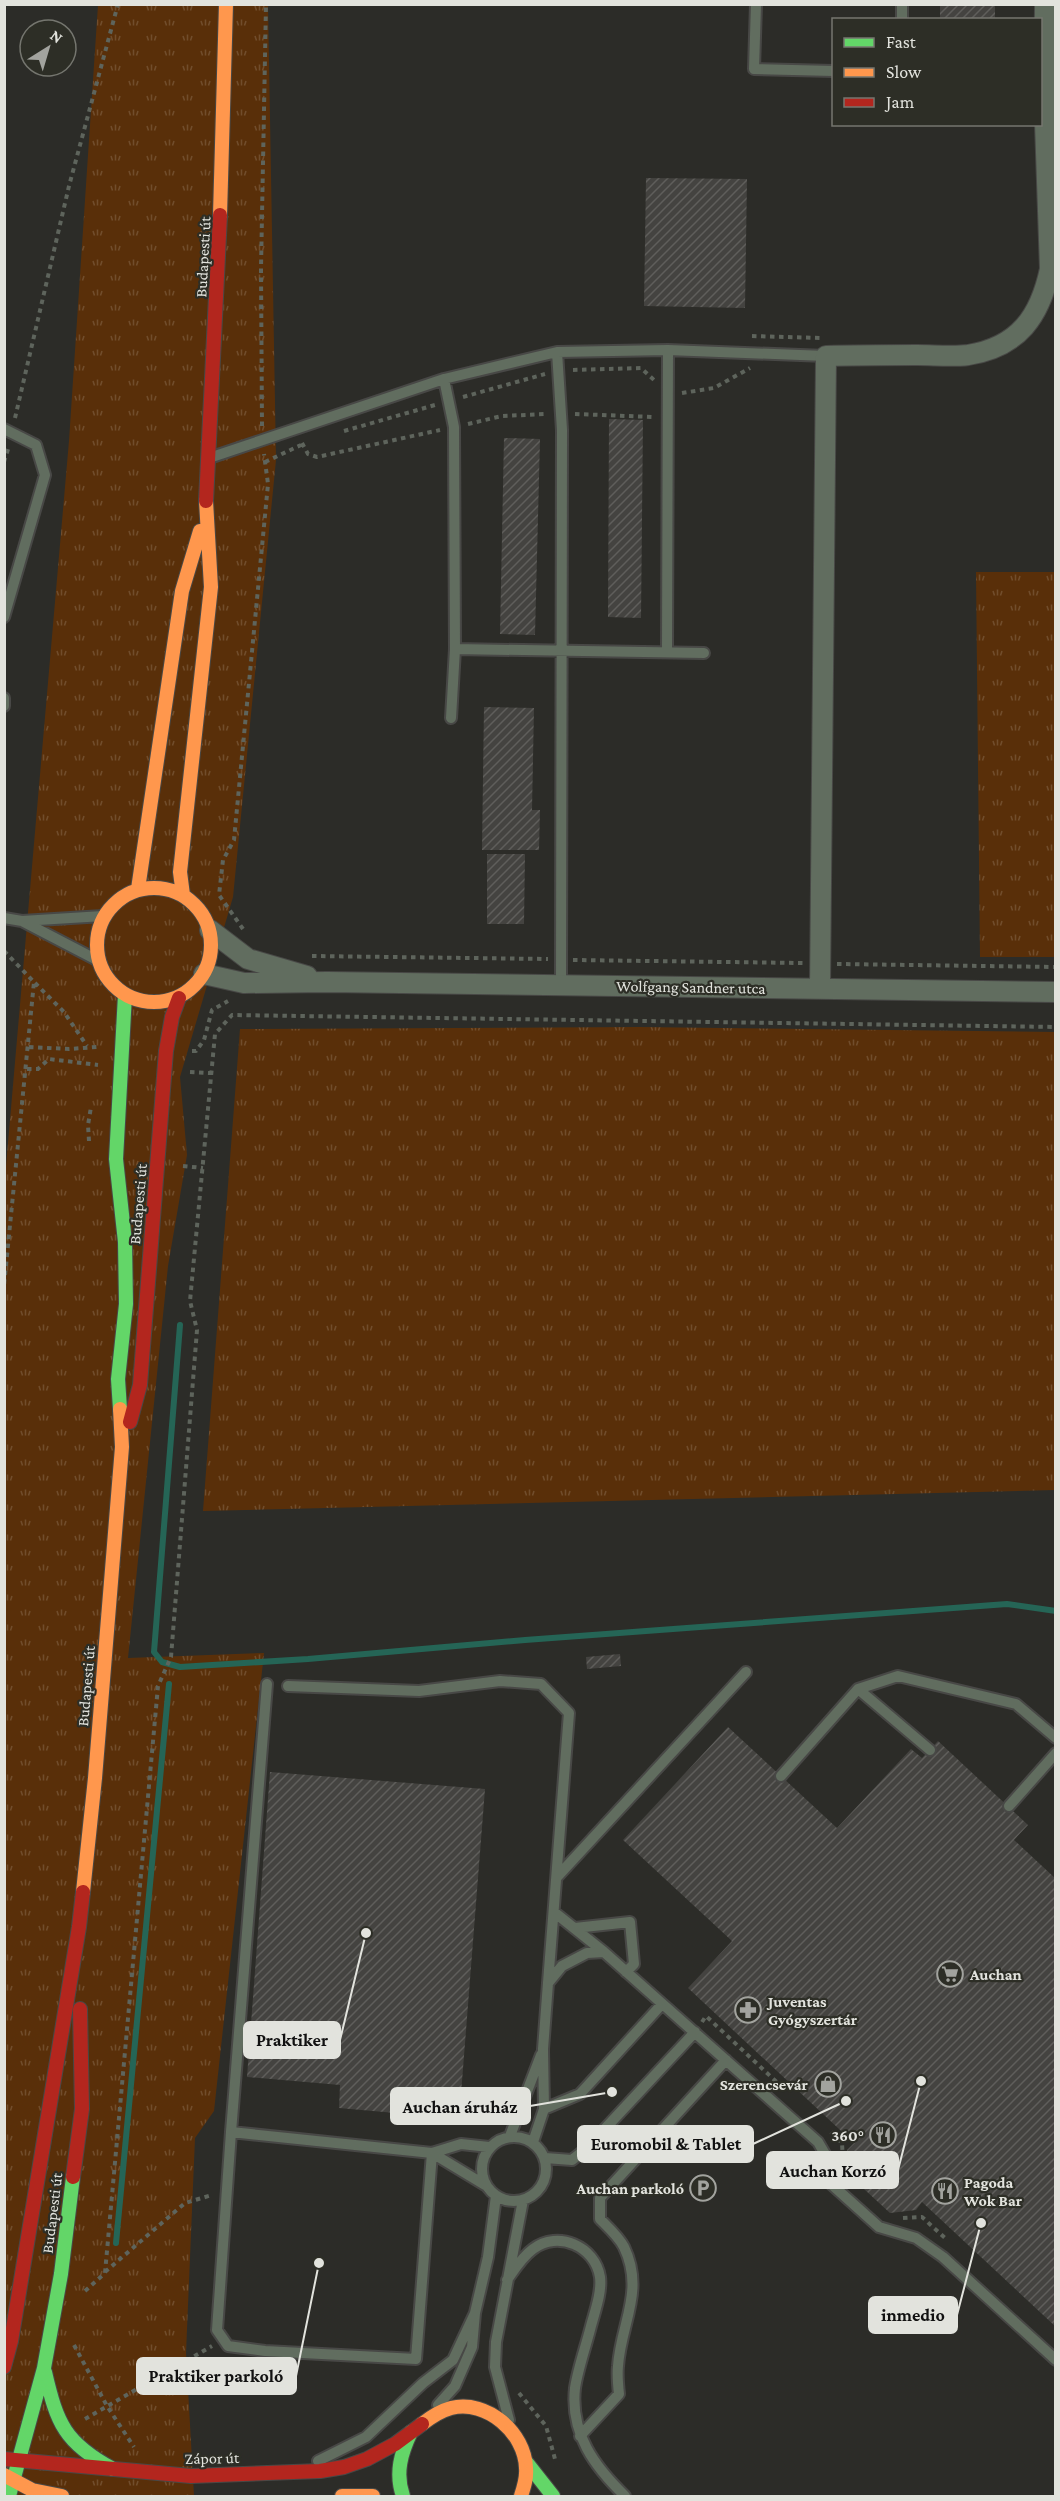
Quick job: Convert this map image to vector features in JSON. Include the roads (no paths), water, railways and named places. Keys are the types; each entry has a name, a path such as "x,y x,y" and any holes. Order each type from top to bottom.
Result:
{"main road":[{"name":"Budapesti út","path":"183,895 180,872 211,587 206,510 224,162 226,4"},
{"name":"Budapesti út","path":"138,889 182,591 206,510"},
{"path":"161,887 183,895 200,910 210,930 211,953 204,974 193,988 179,998 151,1003 125,995 108,980 97,960 96,937 103,916 118,899 138,889 161,887"},
{"name":"Budapesti út","path":"4,2367 11,2341 79,1927 95,1778 122,1447 118,1379 126,1304 124,1242 116,1159 125,995"},
{"name":"Budapesti út","path":"122,1447 140,1385 166,1051 172,1017 179,998"},
{"name":"Budapesti út","path":"9,2496 9,2479 20,2461 44,2368 61,2274 82,2109 79,1927"},
{"path":"44,2368 55,2412 64,2432 92,2458 113,2469"},
{"name":"Zápor út","path":"4,2459 193,2476 338,2469 388,2448 426,2418 451,2408 474,2408 496,2416 511,2429 520,2443 527,2463 553,2496"},
{"name":"Zápor út","path":"403,2496 399,2488 399,2455 411,2432"},
{"path":"521,2496 526,2486 527,2463"},
{"path":"9,2479 35,2492 62,2496"},
{"path":"342,2496 373,2496"}],"street":[{"path":"820,988 827,347 967,355 994,348 1018,333 1035,315 1050,269 1044,93 1045,4"},
{"name":"Wolfgang Sandner utca","path":"210,930 248,959 327,982"},
{"name":"Wolfgang Sandner utca","path":"204,974 244,983 327,982 1056,992"}],"lane":[{"path":"756,4 754,69 832,71"},
{"path":"209,458 444,380 557,352 827,347"},
{"path":"667,651 668,350"},
{"path":"557,352 561,414 561,985"},
{"path":"444,380 454,427 455,649 451,718"},
{"path":"4,617 45,475 36,445 8,430"},
{"path":"455,649 704,653"},
{"path":"4,698 4,706"},
{"path":"4,918 22,921 103,916"},
{"path":"22,921 97,960"},
{"path":"557,1877 746,1672"},
{"path":"782,1776 858,1689 898,1676 1016,1704 1056,1738"},
{"path":"288,1686 419,1691 500,1681 541,1684 569,1713 543,2049 544,2109 533,2142"},
{"path":"267,1684 217,2330 228,2346 416,2358 432,2152"},
{"path":"858,1689 930,1750"},
{"path":"1009,1806 1056,1752"},
{"path":"554,1912 604,1952 818,2142 825,2154 830,2183 879,2227 916,2238 943,2257 1056,2360"},
{"path":"575,1928 630,1922 634,1964 626,1972"},
{"path":"548,1983 562,1966 586,1953 604,1952"},
{"path":"544,2109 580,2094 662,2004"},
{"path":"545,2158 572,2160 587,2148 695,2032"},
{"path":"510,2136 543,2049"},
{"path":"580,2436 619,2394 618,2366 632,2307 633,2278 630,2262 623,2245 600,2219 600,2198 726,2060"},
{"path":"231,2132 432,2152 461,2144 489,2147"},
{"path":"432,2152 486,2185 496,2196 509,2201 523,2200 540,2188 546,2168 545,2158 533,2142 522,2137 510,2136 499,2140 489,2147 481,2165 486,2185"},
{"path":"426,2418 454,2386 472,2347 475,2313 488,2257 496,2196"},
{"path":"511,2429 495,2367 496,2342 523,2200"},
{"path":"507,2280 533,2248 550,2241 559,2240 577,2245 586,2250 597,2266 601,2286 575,2389 580,2436 599,2469 625,2496"},
{"path":"298,2472 366,2437 423,2384 453,2360 475,2313"}],"waterway":[{"path":"180,1325 154,1652 162,1662 180,1667 308,1659 525,1640 1007,1604 1056,1611"},
{"path":"116,2243 169,1684"}],"place":[{"name":"Praktiker","path":"366,1933"},
{"name":"Auchan","path":"950,1974"},
{"name":"Juventas Gyógyszertár","path":"748,2010"},
{"name":"Auchan Korzó","path":"921,2081"},
{"name":"Szerencsevár","path":"828,2084"},
{"name":"Auchan áruház","path":"612,2092"},
{"name":"Euromobil & Tablet","path":"846,2101"},
{"name":"360°","path":"883,2135"},
{"name":"Auchan parkoló","path":"703,2188"},
{"name":"Pagoda Wok Bar","path":"945,2191"},
{"name":"inmedio","path":"981,2223"},
{"name":"Praktiker parkoló","path":"319,2263"}]}
